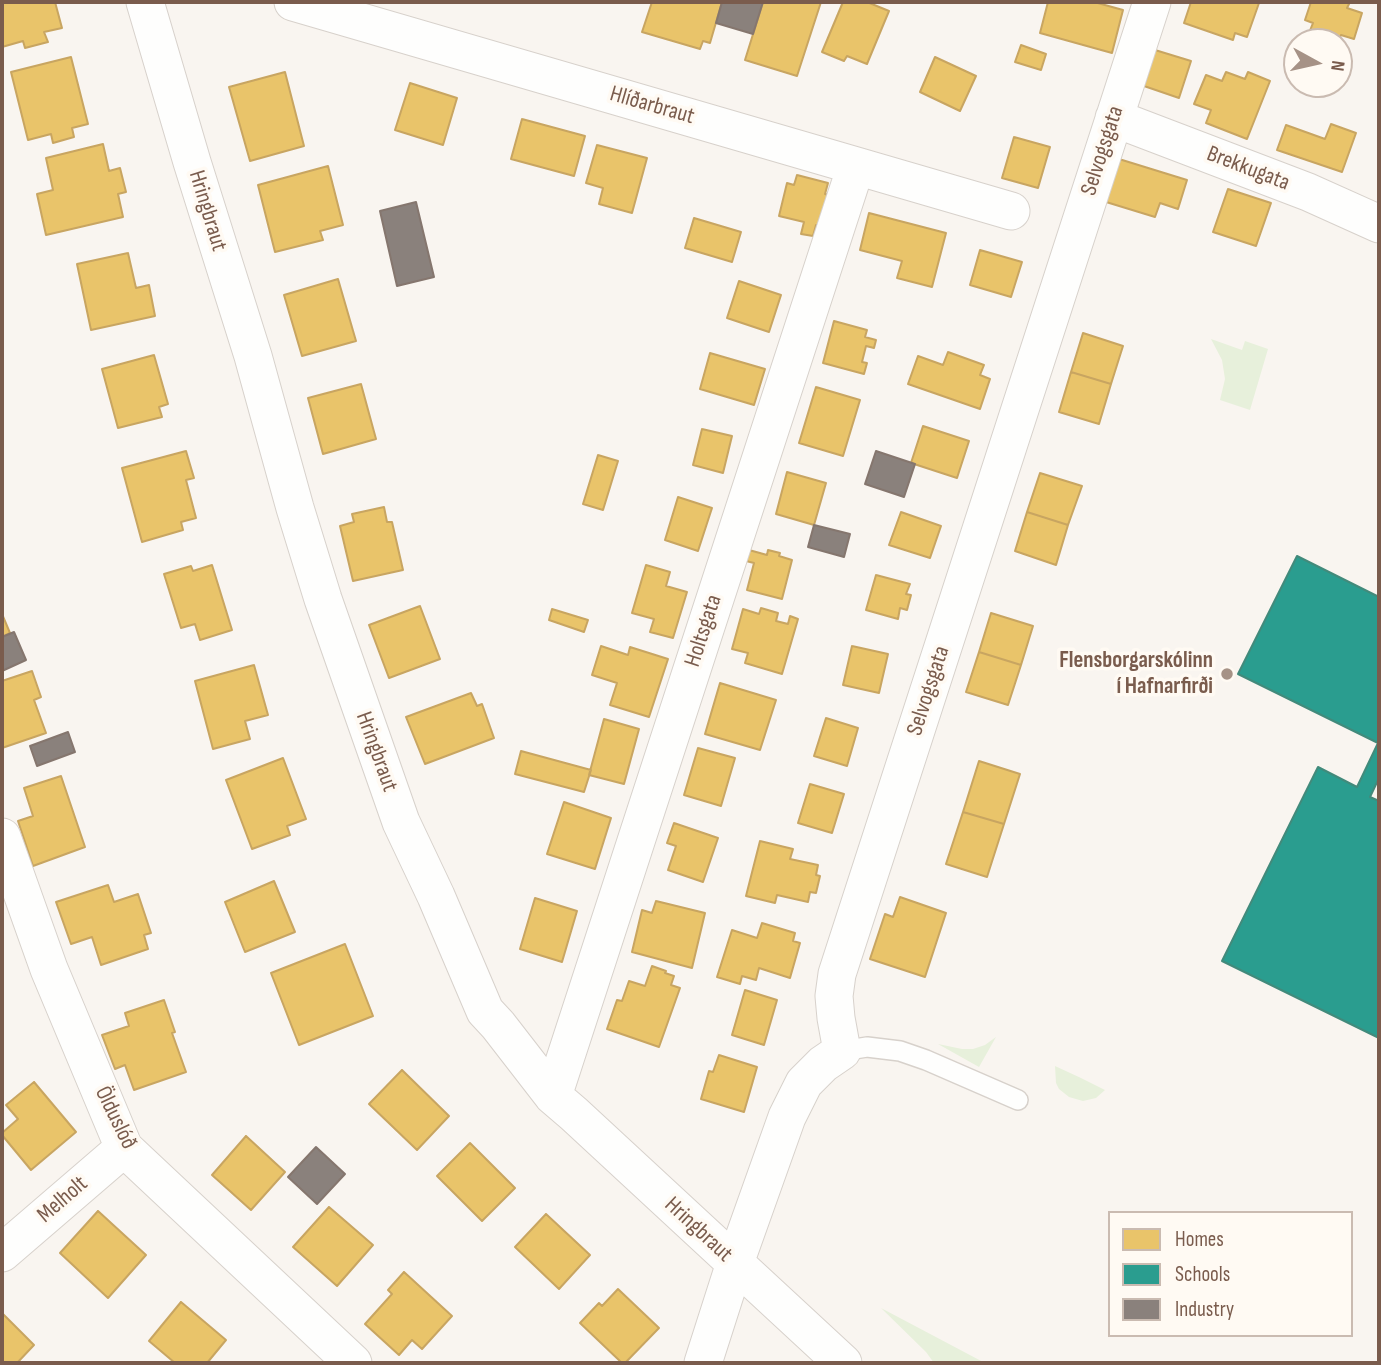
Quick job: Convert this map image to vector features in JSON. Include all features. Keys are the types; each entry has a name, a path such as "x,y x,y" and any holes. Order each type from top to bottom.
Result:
{"street":[{"name":"Hringbraut","path":"145,2 253,356 315,573 401,822 485,1011 552,1096 843,1363"},
{"name":"Hlíðarbraut","path":"293,2 1011,211"},
{"name":"Selvogsgata","path":"842,1051 834,996 837,974 1152,2"},
{"name":"Brekkugata","path":"1114,118 1308,192 1379,224"},
{"name":"Holtsgata","path":"552,1096 856,166"},
{"name":"Ölduslóð","path":"2,837 50,969 124,1148 353,1363"},
{"path":"704,1363 735,1264 787,1117 804,1083 823,1064 842,1051"},
{"name":"Melholt","path":"2,1253 124,1148"}],"lane":[{"path":"842,1051 867,1047 900,1051 1018,1100"}],"green space":[{"path":"1211,339 1242,350 1245,341 1268,349 1250,410 1220,400 1225,379 1222,360"},
{"path":"996,1037 979,1067 938,1044 973,1049"},
{"path":"1055,1066 1105,1090 1096,1098 1083,1101 1069,1097 1056,1083"},
{"path":"881,1308 985,1363 934,1363"}],"building: Homes":[{"path":"2,2 55,2 62,28 44,32 48,42 25,48 23,41 2,47"},
{"path":"652,2 722,2 710,43 703,41 700,49 642,32"},
{"path":"763,2 821,2 797,76 745,60"},
{"path":"843,2 867,2 889,11 867,64 847,56 844,61 822,52"},
{"path":"1048,2 1094,2 1123,10 1112,53 1040,33"},
{"path":"1191,2 1259,3 1247,37 1235,33 1233,40 1184,23"},
{"path":"1311,2 1350,2 1347,8 1362,13 1354,39 1353,28 1311,28 1313,23 1305,20"},
{"path":"1021,45 1046,54 1041,70 1015,62"},
{"path":"1155,50 1191,61 1179,98 1144,86"},
{"path":"71,57 88,124 72,128 74,137 53,143 51,134 28,140 11,72"},
{"path":"935,57 976,76 960,111 920,92"},
{"path":"285,72 304,146 250,161 229,87"},
{"path":"1226,72 1245,79 1248,72 1270,81 1247,139 1206,123 1211,110 1194,104 1206,75 1222,81"},
{"path":"410,83 457,98 443,145 395,130"},
{"path":"522,119 585,136 574,176 511,159"},
{"path":"1331,124 1356,133 1342,172 1277,150 1286,125 1325,139"},
{"path":"1014,137 1050,147 1038,188 1002,178"},
{"path":"103,144 109,171 120,168 126,192 118,194 123,217 46,235 37,194 53,190 46,158"},
{"path":"597,145 647,158 632,213 599,204 603,188 586,183"},
{"path":"1106,155 1187,180 1178,209 1160,203 1155,217 1093,198"},
{"path":"328,166 343,225 320,231 323,240 275,252 258,185"},
{"path":"797,175 828,183 825,194 835,196 827,228 816,225 813,236 801,234 804,222 779,216 787,183 794,185"},
{"path":"1228,189 1271,203 1256,246 1213,232"},
{"path":"869,213 946,233 932,287 897,278 902,261 860,250"},
{"path":"694,218 741,232 732,262 685,248"},
{"path":"980,250 1022,262 1011,297 970,285"},
{"path":"128,253 136,288 149,285 155,316 91,330 77,264"},
{"path":"338,279 356,341 302,356 284,295"},
{"path":"739,281 781,295 769,332 727,318"},
{"path":"834,321 867,330 865,337 876,340 874,348 866,346 862,362 867,363 864,374 823,363"},
{"path":"1083,333 1123,346 1111,384 1071,372"},
{"path":"948,352 984,365 980,375 990,379 980,409 908,384 918,356 943,365"},
{"path":"710,353 765,369 754,405 700,389"},
{"path":"154,355 168,404 159,407 162,417 118,428 102,369"},
{"path":"1071,372 1111,384 1099,424 1059,412"},
{"path":"361,384 376,439 323,454 308,398"},
{"path":"816,387 860,400 843,456 799,443"},
{"path":"923,426 969,441 957,478 911,463"},
{"path":"702,429 732,436 723,473 693,465"},
{"path":"186,451 194,478 186,480 196,518 181,522 183,530 142,542 122,468"},
{"path":"598,455 618,461 603,510 583,504"},
{"path":"787,472 826,483 814,525 776,514"},
{"path":"1040,473 1082,486 1068,525 1027,512"},
{"path":"678,497 712,508 698,551 665,540"},
{"path":"384,507 387,522 392,522 403,570 353,581 340,526 354,522 352,514"},
{"path":"901,512 941,526 930,558 889,545"},
{"path":"1027,512 1068,525 1056,565 1015,551"},
{"path":"749,550 767,555 768,550 792,560 782,599 747,590 754,563 746,561"},
{"path":"212,565 232,630 200,640 195,624 181,628 164,574 191,566 193,571"},
{"path":"646,565 670,572 666,586 687,592 673,638 650,632 654,619 632,613"},
{"path":"876,575 910,584 906,594 911,595 907,610 900,608 898,619 866,610"},
{"path":"420,606 440,659 389,678 369,625"},
{"path":"761,608 778,613 776,621 788,624 790,616 798,619 782,674 745,663 748,653 732,649 743,609 759,614"},
{"path":"552,609 588,620 584,632 549,620"},
{"path":"991,613 1033,626 1021,665 979,652"},
{"path":"2,614 10,633 2,637"},
{"path":"601,646 628,655 630,647 668,659 649,717 610,705 617,683 592,675"},
{"path":"852,646 888,654 879,693 843,685"},
{"path":"979,652 1021,665 1008,705 966,692"},
{"path":"254,665 268,715 245,721 250,739 213,749 195,681"},
{"path":"32,671 41,697 34,700 46,733 2,748 2,681"},
{"path":"720,683 776,700 760,750 705,734"},
{"path":"471,693 477,706 482,704 494,738 425,764 406,717"},
{"path":"826,718 858,728 847,766 814,756"},
{"path":"604,719 639,729 624,784 589,775"},
{"path":"698,748 735,758 721,806 684,795"},
{"path":"521,751 591,770 584,792 515,774"},
{"path":"283,758 306,819 287,826 290,835 252,849 226,780"},
{"path":"979,761 1020,774 1004,824 963,812"},
{"path":"61,776 85,847 33,866 18,821 33,816 24,788"},
{"path":"810,784 844,794 832,833 798,823"},
{"path":"564,802 611,818 595,869 547,854"},
{"path":"963,812 1004,824 987,877 946,864"},
{"path":"674,823 718,838 703,882 668,870 676,846 667,843"},
{"path":"760,841 793,849 790,859 818,865 816,875 820,876 816,893 810,892 808,902 777,895 775,903 746,896"},
{"path":"274,881 295,932 245,952 225,902"},
{"path":"108,885 114,902 138,894 151,933 144,935 148,949 101,965 92,937 71,944 56,902"},
{"path":"900,897 946,913 925,977 870,959 885,914 893,917"},
{"path":"535,898 577,911 562,962 520,949"},
{"path":"656,901 705,913 692,968 632,952 642,910 652,913"},
{"path":"762,923 795,933 793,941 800,943 790,978 759,968 756,980 742,976 740,984 717,977 732,930 757,938"},
{"path":"345,944 373,1016 299,1045 271,973"},
{"path":"652,966 674,976 671,985 680,988 659,1047 607,1029 617,1000 622,1001 629,981 645,986"},
{"path":"745,990 777,1000 764,1045 732,1035"},
{"path":"164,1000 186,1072 134,1090 125,1065 115,1069 102,1035 129,1026 125,1013"},
{"path":"719,1055 757,1067 744,1112 701,1099 709,1071 713,1072"},
{"path":"402,1070 449,1116 417,1150 369,1104"},
{"path":"34,1082 76,1132 31,1170 2,1133 18,1119 6,1105"},
{"path":"246,1136 285,1172 251,1210 212,1175"},
{"path":"470,1143 515,1188 482,1221 437,1176"},
{"path":"329,1207 373,1245 337,1286 293,1247"},
{"path":"98,1211 146,1255 108,1298 60,1253"},
{"path":"546,1214 590,1255 559,1289 515,1247"},
{"path":"404,1272 452,1316 422,1349 412,1340 399,1355 365,1324 392,1294 388,1290"},
{"path":"618,1289 659,1328 625,1363 580,1323 599,1303 602,1306"},
{"path":"181,1302 226,1340 207,1363 175,1363 149,1341"},
{"path":"2,1313 34,1345 17,1363 2,1363"}],"building: Schools":[{"path":"1297,556 1379,597 1379,778 1370,797 1379,801 1379,1038 1222,961 1318,767 1357,787 1378,743 1238,674"}],"building: Industry":[{"path":"722,2 763,2 753,34 716,23"},
{"path":"416,202 434,277 397,286 380,211"},
{"path":"876,451 915,464 904,497 865,484"},
{"path":"814,525 850,534 844,557 808,547"},
{"path":"14,632 26,660 2,671 2,637"},
{"path":"68,732 75,752 37,766 30,746"},
{"path":"316,1147 345,1174 317,1204 288,1177"}],"place":[{"name":"Flensborgarskólinn í Hafnarfirði","path":"1227,674"}]}
